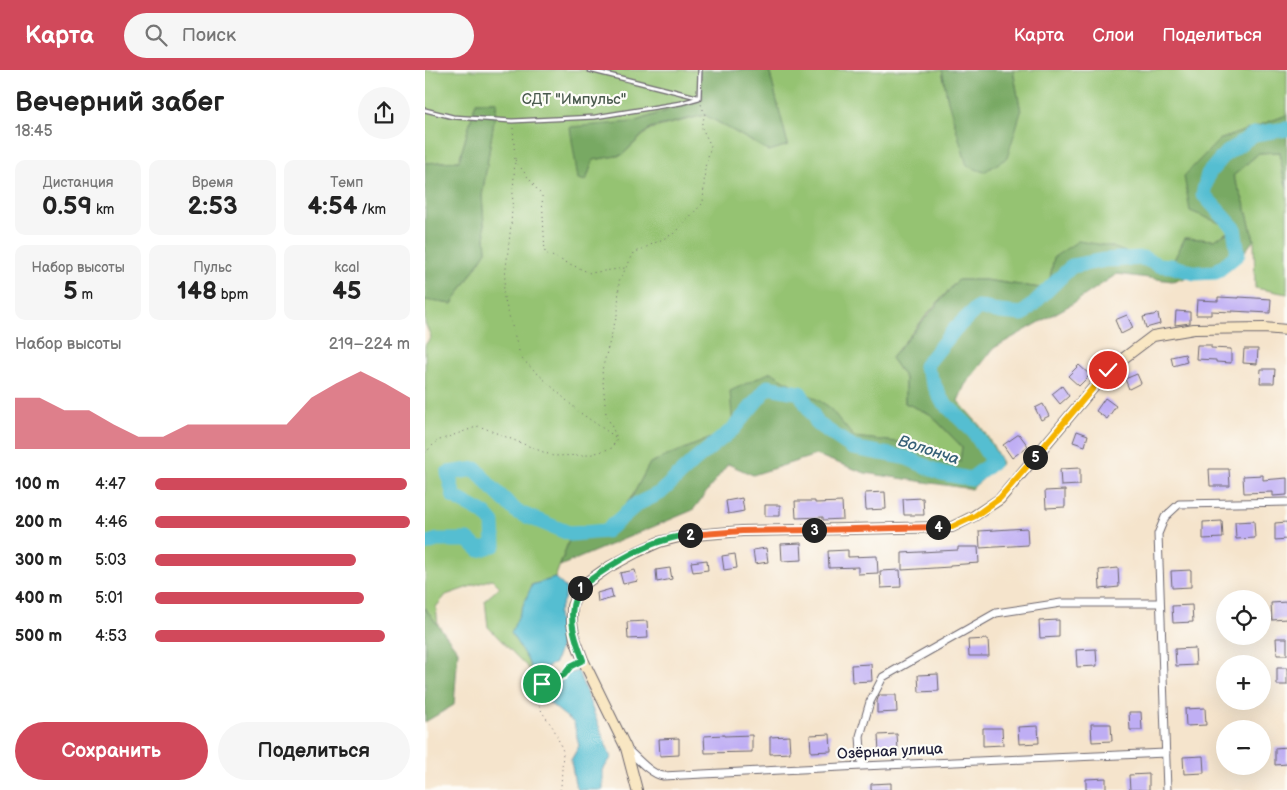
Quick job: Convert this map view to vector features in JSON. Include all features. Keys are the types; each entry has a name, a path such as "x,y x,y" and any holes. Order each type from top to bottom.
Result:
{"street":[{"path":"637,790 626,748 583,660 575,639 572,623 572,606 577,594 583,585 607,568 659,542 683,536 742,531 952,527 975,516 1000,498 1108,370 1153,336 1194,329 1265,328 1287,330"},
{"path":"1167,790 1158,534 1165,517 1179,504 1287,502"},
{"path":"862,766 860,736 870,702 883,677 996,613 1061,603 1160,603"},
{"name":"Озёрная улица","path":"626,748 653,772 663,776 1167,753"}],"lane":[{"path":"589,70 699,98"},
{"path":"699,98 700,70"},
{"path":"425,110 453,118 512,121 595,117 681,103 699,98"}],"path":[{"path":"617,438 606,414 602,370 618,311 619,280 634,253 673,234 703,203 705,168 711,146 701,126 705,115 699,98"},
{"path":"512,121 515,160 511,225 503,294 521,358 579,412 617,438"},
{"path":"515,160 542,196 545,253 590,273 626,268"},
{"path":"425,453 437,441 479,426 553,456 589,455 612,448 617,438"},
{"path":"560,790 563,751 536,698 542,684 564,675 571,666 583,660"}],"green space":[{"name":"СДТ \"Импульс\"","path":"425,70 699,70 704,98 633,122 570,128 586,181 593,160 622,155 650,129 705,115 769,151 788,145 769,70 942,70 948,101 1021,112 1013,70 1287,70 1287,115 1219,140 1234,228 1214,240 1185,238 1171,266 1159,265 1143,258 1054,257 1048,289 985,280 958,280 891,358 905,378 905,403 930,414 962,447 960,462 927,444 853,437 828,406 733,429 650,463 633,495 606,531 571,535 555,578 531,585 527,659 534,674 488,627 485,600 500,587 492,579 446,595 436,607 438,625 425,608 425,345 431,337 425,323 425,300 452,304 486,251 482,196 497,102 476,102 459,161 425,163"},
{"path":"699,70 769,70 788,145 769,151 705,115 650,128 622,155 593,160 586,181 578,179 570,127 633,122 703,99"},
{"path":"942,70 1013,70 1021,112 1007,158 984,172 967,166 948,101"},
{"path":"476,102 497,102 482,196 486,251 452,304 425,300 425,163 459,161"},
{"path":"1287,115 1287,188 1280,152 1259,153 1233,176 1244,202 1254,240 1230,270 1172,281 1117,274 1072,304 994,348 965,385 958,401 981,427 1002,463 971,489 865,473 816,455 753,475 728,464 693,510 560,566 571,534 606,531 633,495 650,463 733,429 730,391 771,372 828,406 854,437 927,444 960,462 962,447 930,414 905,403 905,378 891,358 958,280 985,280 1048,289 1054,257 1078,241 1110,246 1159,265 1171,266 1185,238 1214,240 1234,229 1190,211 1184,176 1219,140"},
{"path":"1280,152 1287,188 1287,294 1255,288 1254,240 1244,202 1233,176 1259,153"},
{"path":"425,608 458,651 454,705 425,722"}],"water":[{"path":"555,578 566,588 565,597 558,613 562,642 555,663 534,674 511,633 532,585"},
{"path":"578,671 611,758 603,770 603,790 578,790 575,784 571,760 579,746 574,723 538,694 554,692 564,675"}],"building":[{"path":"1218,297 1271,299 1270,313 1211,311 1211,315 1196,315 1197,300 1218,301"},
{"path":"1176,311 1190,312 1190,323 1175,325"},
{"path":"1158,314 1160,324 1146,328 1143,317"},
{"path":"1127,315 1133,328 1121,334 1115,320"},
{"path":"1197,345 1211,345 1211,348 1231,349 1231,363 1196,359"},
{"path":"1244,349 1258,349 1257,364 1243,363"},
{"path":"1185,354 1187,362 1173,366 1171,357"},
{"path":"1079,365 1090,375 1079,386 1068,376"},
{"path":"1261,369 1275,369 1274,383 1260,383"},
{"path":"1137,374 1141,383 1129,389 1125,379"},
{"path":"1062,386 1069,396 1060,404 1052,394"},
{"path":"1105,398 1116,406 1107,419 1096,411"},
{"path":"1043,404 1049,416 1041,420 1035,408"},
{"path":"1077,431 1088,435 1085,446 1073,442"},
{"path":"1019,434 1028,446 1012,458 1003,445"},
{"path":"1080,468 1080,485 1061,486 1060,469"},
{"path":"1209,469 1229,469 1230,486 1210,486"},
{"path":"1263,475 1263,480 1287,478 1287,495 1273,496 1273,492 1244,493 1243,476"},
{"path":"1065,490 1065,507 1046,508 1045,491"},
{"path":"885,492 886,509 866,510 865,493"},
{"path":"742,498 744,511 728,514 726,501"},
{"path":"923,498 924,515 904,515 903,499"},
{"path":"795,501 815,501 815,503 842,502 843,519 823,520 823,517 796,518"},
{"path":"765,505 780,505 780,516 765,516"},
{"path":"1222,521 1223,538 1203,539 1203,522"},
{"path":"1254,521 1255,538 1236,539 1235,522"},
{"path":"1287,522 1287,539 1275,540 1275,523"},
{"path":"1027,528 1028,545 980,548 979,531"},
{"path":"801,543 802,560 782,561 781,544"},
{"path":"958,547 978,547 979,563 902,570 902,553 958,550"},
{"path":"766,548 768,562 755,564 753,550"},
{"path":"848,550 848,557 877,556 878,573 858,574 858,567 829,568 828,551"},
{"path":"735,554 737,568 724,570 722,556"},
{"path":"707,560 708,570 693,572 691,562"},
{"path":"670,568 672,579 657,582 656,570"},
{"path":"1118,568 1119,587 1100,589 1099,570"},
{"path":"635,570 638,581 623,584 620,573"},
{"path":"900,570 901,587 881,588 880,571"},
{"path":"1191,570 1191,587 1172,588 1171,571"},
{"path":"611,589 613,598 598,602 597,593"},
{"path":"1287,602 1287,619 1272,620 1271,603"},
{"path":"1192,605 1193,622 1173,623 1172,606"},
{"path":"1059,620 1059,637 1040,638 1039,621"},
{"path":"647,621 648,638 628,639 627,622"},
{"path":"1276,638 1287,638 1287,655 1277,655"},
{"path":"988,639 989,656 969,656 968,640"},
{"path":"1195,648 1196,665 1176,666 1175,649"},
{"path":"1096,649 1097,666 1077,667 1076,650"},
{"path":"871,664 872,681 852,682 851,665"},
{"path":"1277,668 1287,668 1287,685 1277,685"},
{"path":"938,674 939,691 919,692 918,675"},
{"path":"879,695 896,695 897,712 877,713"},
{"path":"1205,708 1206,725 1186,726 1185,709"},
{"path":"1129,712 1141,712 1142,730 1130,730"},
{"path":"1091,724 1111,724 1112,741 1092,742"},
{"path":"1038,726 1039,743 1019,744 1018,727"},
{"path":"983,728 1002,728 1003,745 983,746"},
{"path":"830,734 831,751 811,752 810,735"},
{"path":"897,734 898,751 879,752 878,735"},
{"path":"752,735 752,752 705,753 704,736"},
{"path":"789,736 790,753 770,754 770,737"},
{"path":"679,738 679,755 660,756 659,739"},
{"path":"1287,747 1287,764 1275,765 1275,748"},
{"path":"1203,756 1204,773 1184,774 1183,757"},
{"path":"1149,774 1149,790 1130,790 1129,775"},
{"path":"1106,778 1106,790 1086,790 1086,779"},
{"path":"891,783 891,790 871,790 871,784"}],"waterway":[{"name":"Волонча","path":"425,544 437,540 468,540 479,550 494,545 493,523 485,514 454,497 448,473 476,469 488,484 517,512 571,534 606,531 637,504 660,493 694,461 733,429 768,387 800,393 818,424 853,448 907,458 941,473 971,479 993,462 974,432 942,401 925,366 955,329 978,307 1000,312 1023,314 1072,266 1105,260 1143,258 1159,265 1171,266 1195,273 1216,272 1238,254 1234,228 1203,194 1208,174 1224,155 1254,134 1287,129"}],"route":[{"path":"542,684 564,675 571,666 583,660 575,639 572,623 572,606 583,585 607,568 659,542 683,536 742,531 952,527 975,516 1000,498 1108,370"}]}
